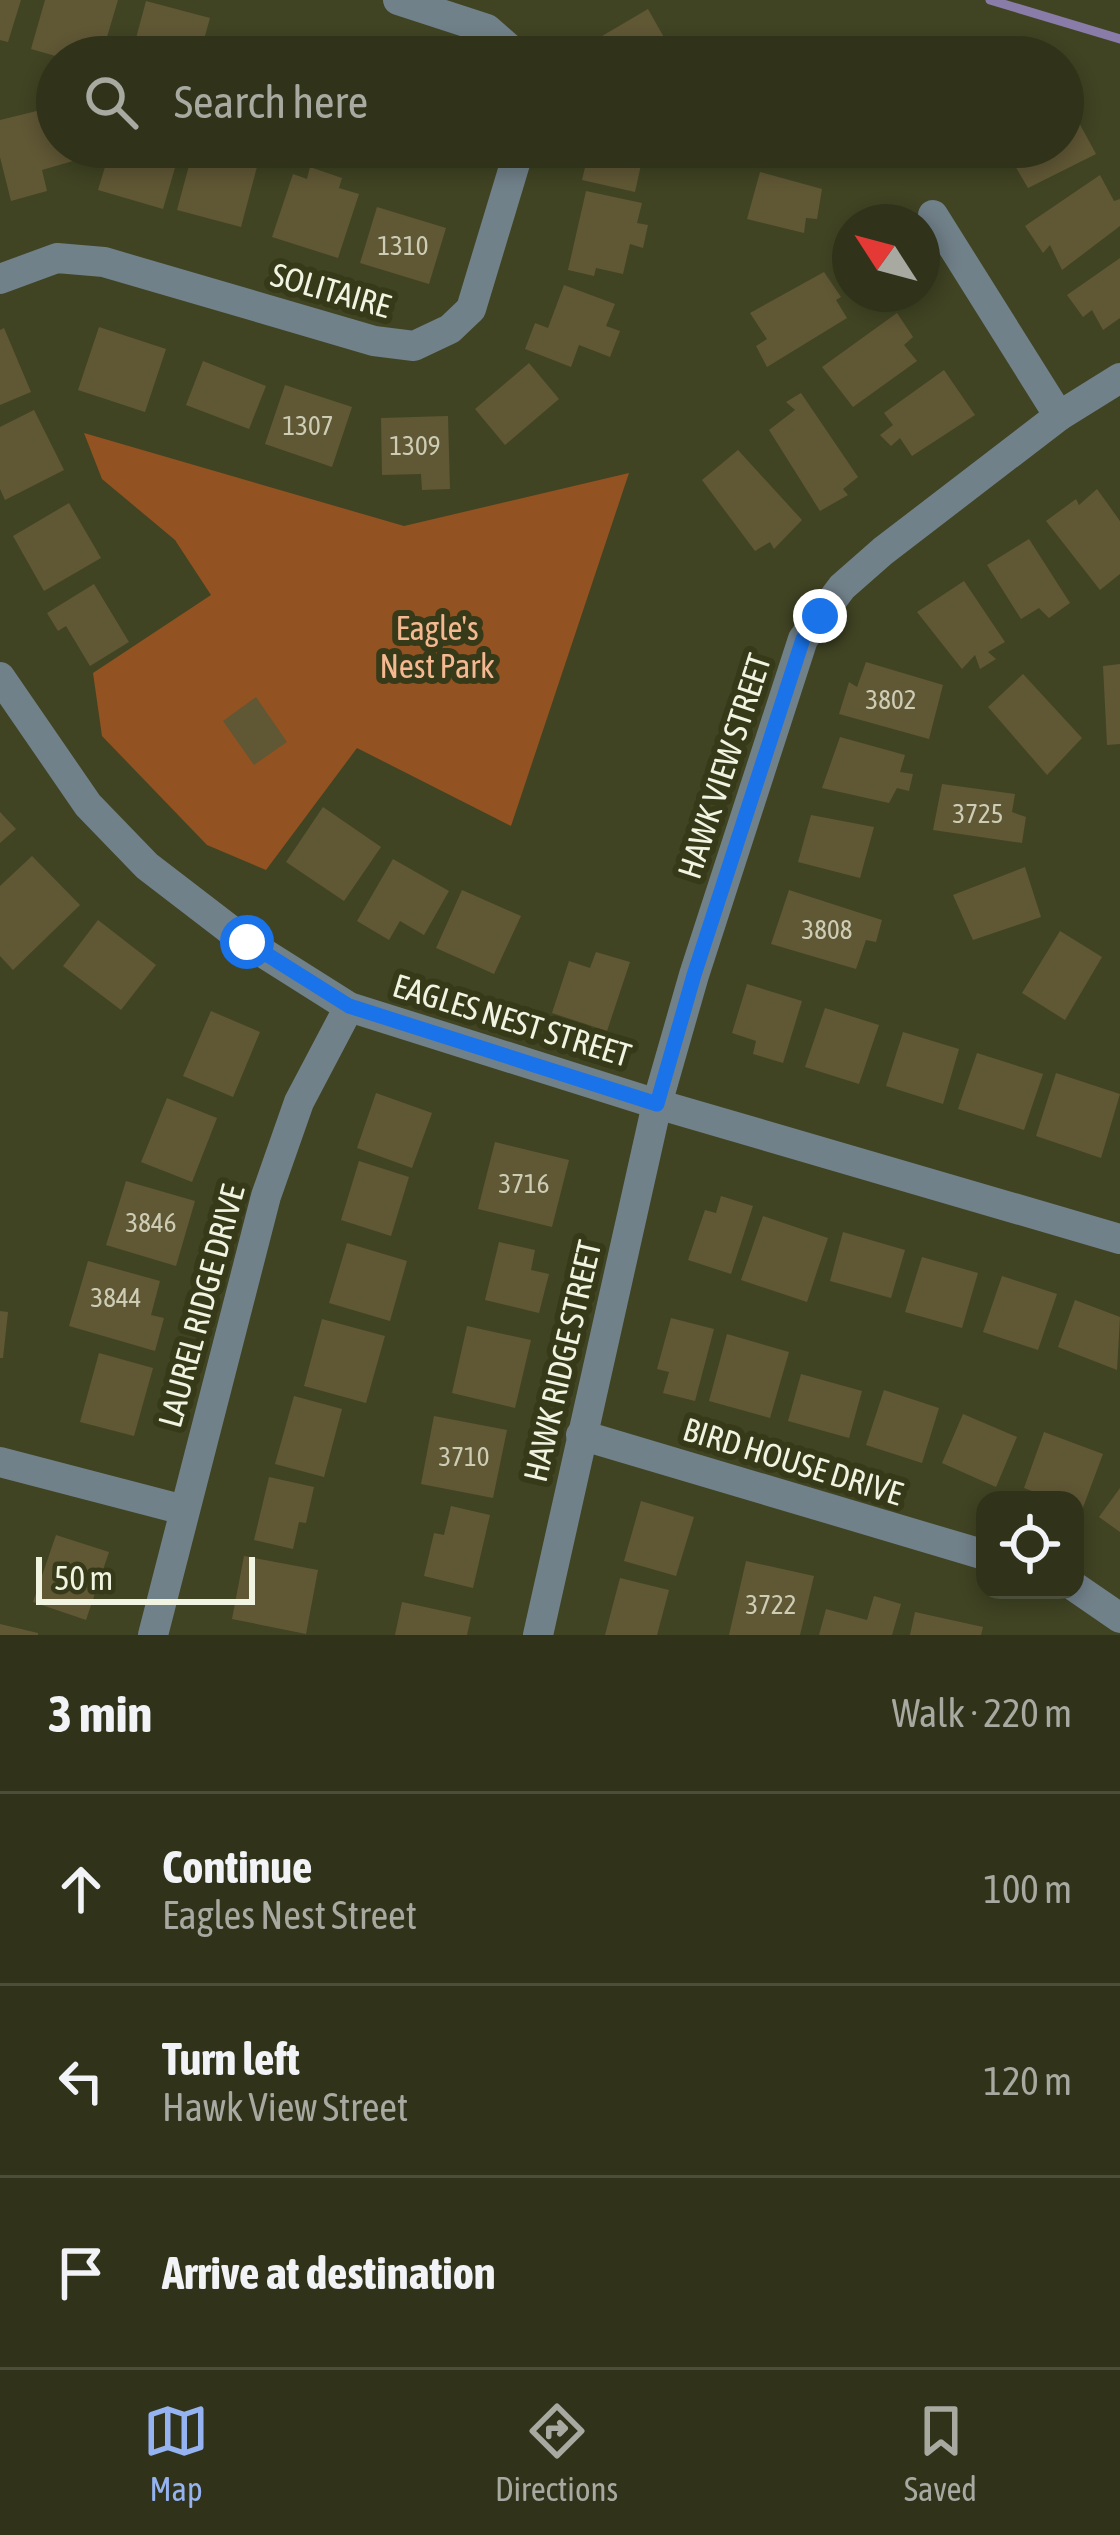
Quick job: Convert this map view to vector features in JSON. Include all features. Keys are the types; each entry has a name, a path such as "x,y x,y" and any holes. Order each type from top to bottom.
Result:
{"street":[{"path":"398,0 487,29 495,36"},
{"name":"SOLITAIRE","path":"0,279 56,258 104,262 374,341 414,346 450,329 471,309 514,168"},
{"path":"940,226 1059,416"},
{"name":"HAWK VIEW STREET","path":"657,1104 803,639 842,587 1059,416 1120,378"},
{"name":"EAGLES NEST STREET","path":"0,677 88,805 147,866 232,932 349,1006 657,1104 1120,1239"},
{"name":"LAUREL RIDGE DRIVE","path":"152,1635 266,1196 299,1102 349,1006"},
{"name":"HAWK RIDGE STREET","path":"538,1635 657,1104"},
{"name":"BIRD HOUSE DRIVE","path":"581,1436 976,1553"},
{"path":"0,1462 184,1510"},
{"path":"1084,1593 1120,1618"}],"green space":[{"name":"Eagle's Nest Park","path":"84,433 404,526 629,473 511,826 357,748 266,870 207,845 102,736 93,673 211,595 175,540 102,479"}],"building":[{"path":"0,0 21,0 8,42 0,40"},
{"path":"45,0 118,0 107,36 36,36 36,50 31,49"},
{"path":"146,1 210,18 205,36 137,36"},
{"path":"648,9 663,36 602,36"},
{"path":"36,111 36,168 49,168 42,170 47,191 11,201 0,157 0,120"},
{"path":"1084,132 1096,154 1084,160"},
{"path":"105,168 175,168 163,209 98,190"},
{"path":"188,168 257,168 241,227 177,210"},
{"path":"313,168 342,178 339,188 359,194 338,258 272,237 293,174 307,179"},
{"path":"585,168 640,168 635,192 582,180"},
{"path":"1016,168 1068,168 1028,188"},
{"path":"760,172 822,189 817,219 806,218 804,233 747,219"},
{"path":"1100,175 1114,201 1120,199 1120,226 1062,270 1050,245 1043,253 1025,226"},
{"path":"586,191 642,203 637,223 648,225 643,248 630,244 623,274 596,268 594,276 568,270"},
{"path":"377,207 446,228 429,284 360,263"},
{"path":"1120,258 1120,318 1103,330 1092,310 1083,317 1067,295"},
{"path":"824,272 832,284 832,312 843,312 847,318 767,367 756,346 767,339 750,313"},
{"path":"564,285 615,304 606,326 620,331 610,357 579,345 571,367 525,349 535,323 548,328"},
{"path":"897,313 913,337 904,345 917,361 853,407 822,367"},
{"path":"99,327 166,349 145,412 78,390"},
{"path":"4,328 31,392 0,405 0,330"},
{"path":"203,361 266,386 249,429 186,405"},
{"path":"529,363 559,399 505,445 475,409"},
{"path":"944,370 975,415 912,456 900,438 891,446 880,435 893,425 884,413"},
{"path":"285,385 352,407 332,467 265,444"},
{"path":"801,393 858,477 843,489 848,495 820,511 769,430 795,410 786,402"},
{"path":"34,410 64,470 5,500 0,489 0,427"},
{"path":"448,416 450,489 422,490 421,474 382,475 381,418"},
{"path":"738,450 802,520 774,549 770,542 755,551 702,480"},
{"path":"1097,489 1120,521 1120,574 1100,590 1046,521 1076,499 1079,505"},
{"path":"69,503 101,558 44,591 13,536"},
{"path":"1029,539 1070,603 1049,618 1039,608 1021,619 987,565"},
{"path":"964,581 1005,642 988,652 996,659 980,669 975,655 962,669 917,612"},
{"path":"94,584 129,642 90,666 66,626 58,631 47,613"},
{"path":"866,662 943,685 929,739 839,714 849,682 857,687"},
{"path":"1120,664 1120,744 1107,745 1103,666"},
{"path":"1023,674 1082,738 1047,775 988,707"},
{"path":"256,697 287,742 254,765 223,721"},
{"path":"840,737 905,755 900,772 913,774 909,791 897,788 889,803 822,788"},
{"path":"942,784 1015,794 1012,812 1026,817 1022,843 933,830"},
{"path":"323,807 381,847 344,901 286,862"},
{"path":"0,812 16,829 0,843"},
{"path":"811,815 874,827 860,878 798,862"},
{"path":"32,856 80,905 13,970 0,956 0,886"},
{"path":"393,859 449,891 424,935 400,921 389,940 357,921"},
{"path":"1025,867 1041,917 973,940 953,895"},
{"path":"462,890 521,916 494,974 436,948"},
{"path":"789,890 882,920 876,942 866,940 856,969 771,944"},
{"path":"98,920 156,965 121,1010 63,966"},
{"path":"1060,931 1102,957 1065,1020 1022,993"},
{"path":"596,952 630,962 607,1031 552,1013 569,961 590,968"},
{"path":"747,984 802,1001 783,1063 753,1054 756,1041 732,1033"},
{"path":"825,1008 879,1025 859,1084 805,1067"},
{"path":"211,1011 260,1032 233,1097 183,1076"},
{"path":"903,1032 959,1049 943,1104 886,1086"},
{"path":"977,1053 1043,1074 1024,1130 958,1109"},
{"path":"1056,1073 1120,1094 1101,1158 1036,1136"},
{"path":"376,1093 432,1113 412,1168 357,1148"},
{"path":"167,1098 217,1118 192,1182 141,1162"},
{"path":"495,1142 569,1160 552,1227 478,1209"},
{"path":"359,1161 409,1177 391,1236 341,1220"},
{"path":"126,1181 195,1201 176,1266 106,1245"},
{"path":"721,1196 753,1206 731,1274 688,1260 705,1210 716,1213"},
{"path":"763,1216 828,1238 807,1302 741,1280"},
{"path":"843,1232 905,1250 891,1298 830,1281"},
{"path":"499,1242 535,1250 531,1270 549,1274 539,1313 485,1300"},
{"path":"347,1243 407,1261 390,1321 329,1303"},
{"path":"922,1257 978,1273 962,1328 905,1312"},
{"path":"88,1261 160,1281 151,1315 164,1318 155,1351 69,1326"},
{"path":"1002,1276 1057,1294 1038,1350 983,1332"},
{"path":"1075,1300 1120,1317 1117,1370 1058,1347"},
{"path":"0,1311 8,1312 3,1358 0,1358"},
{"path":"671,1318 714,1329 695,1401 663,1393 669,1372 657,1369"},
{"path":"322,1319 385,1336 366,1403 304,1386"},
{"path":"467,1326 531,1340 515,1408 452,1393"},
{"path":"727,1334 789,1352 770,1418 709,1401"},
{"path":"99,1353 153,1368 134,1436 80,1422"},
{"path":"801,1374 862,1391 849,1438 788,1421"},
{"path":"884,1390 939,1408 922,1463 866,1445"},
{"path":"294,1396 342,1409 324,1477 275,1464"},
{"path":"963,1414 1017,1437 996,1487 942,1463"},
{"path":"434,1416 507,1430 493,1498 421,1484"},
{"path":"1044,1432 1103,1454 1084,1505 1084,1491 1024,1488"},
{"path":"269,1477 314,1487 306,1523 299,1522 293,1549 254,1540"},
{"path":"1120,1488 1120,1532 1099,1517"},
{"path":"641,1501 694,1517 676,1576 624,1561"},
{"path":"451,1506 490,1515 473,1588 424,1576 434,1533 444,1535"},
{"path":"56,1535 109,1552 86,1620 33,1602"},
{"path":"244,1556 318,1570 306,1634 232,1619"},
{"path":"746,1561 814,1576 800,1635 729,1635"},
{"path":"620,1578 669,1590 657,1635 605,1635"},
{"path":"874,1596 901,1604 892,1635 819,1635 826,1609 867,1620"},
{"path":"402,1602 471,1617 467,1635 395,1635"},
{"path":"915,1612 983,1627 981,1635 910,1635"},
{"path":"0,1624 38,1633 38,1635 0,1635"}],"waterway":[{"path":"990,0 1120,39"}],"route":[{"path":"247,942 349,1006 657,1104 803,639 820,616"}]}
